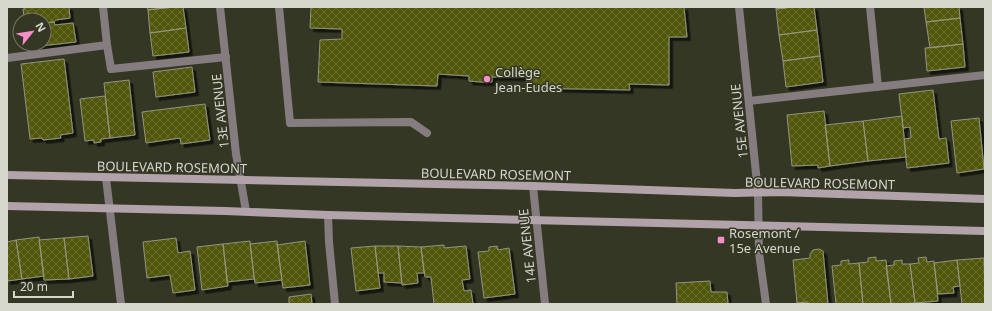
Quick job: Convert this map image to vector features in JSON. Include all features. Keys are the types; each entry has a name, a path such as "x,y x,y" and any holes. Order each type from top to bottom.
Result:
{"main road":[{"name":"BOULEVARD ROSEMONT","path":"7,175 377,184 533,186 758,193 780,192 985,199"},
{"path":"7,206 985,231"}],"street":[{"path":"103,7 111,69 226,57"},
{"name":"13E AVENUE","path":"220,7 236,154 246,211"},
{"path":"279,7 290,122 411,122 428,133"},
{"name":"15E AVENUE","path":"739,7 758,193 760,253 766,304"},
{"path":"870,7 878,87"},
{"path":"7,58 108,46"},
{"path":"749,100 985,75"},
{"path":"106,178 121,304"},
{"name":"14E AVENUE","path":"533,186 545,304"},
{"path":"328,215 335,304"}],"building":[{"path":"25,7 69,7 70,18 56,20 52,22 52,12 23,12 23,9 25,9"},
{"path":"147,7 173,7 148,10"},
{"path":"183,7 186,28 150,33 148,10"},
{"path":"311,7 684,7 687,37 669,37 669,85 629,84 630,90 527,88 527,77 492,77 492,82 481,82 469,81 469,76 438,74 437,86 318,82 320,40 342,39 342,29 310,28"},
{"path":"776,7 793,7 776,9"},
{"path":"814,7 817,30 779,35 776,9"},
{"path":"924,7 959,7 960,18 926,22"},
{"path":"960,18 963,44 930,48 926,22"},
{"path":"52,22 54,22 55,25 73,23 76,42 52,45"},
{"path":"186,28 189,52 153,56 150,33"},
{"path":"817,30 820,56 783,61 779,35"},
{"path":"963,44 965,67 927,71 925,48"},
{"path":"820,56 823,82 786,87 783,61"},
{"path":"64,59 73,133 60,135 61,138 43,140 42,138 30,139 21,64"},
{"path":"192,67 195,92 156,97 153,72"},
{"path":"129,80 135,135 110,138 104,83"},
{"path":"933,90 939,139 946,138 949,163 907,168 904,139 911,138 910,127 903,128 899,94"},
{"path":"105,96 110,138 101,139 101,142 94,143 94,140 85,141 80,99"},
{"path":"205,104 210,140 181,144 180,138 146,143 142,112"},
{"path":"824,111 830,166 818,168 818,165 792,166 787,115"},
{"path":"902,116 906,157 868,161 863,121"},
{"path":"979,118 984,169 957,173 951,121"},
{"path":"863,121 868,161 830,166 825,125"},
{"path":"88,236 93,276 69,279 64,238"},
{"path":"39,237 44,276 22,279 16,240"},
{"path":"64,238 69,279 44,280 39,240"},
{"path":"176,238 178,253 190,251 195,290 173,293 170,275 147,278 143,242"},
{"path":"16,240 22,279 7,281 7,242"},
{"path":"250,241 254,279 227,282 223,244"},
{"path":"277,241 282,280 255,283 250,244"},
{"path":"305,241 310,285 283,288 277,245"},
{"path":"223,244 228,286 202,290 197,247"},
{"path":"444,245 444,248 466,246 470,279 462,280 464,291 471,290 473,304 434,304 431,277 425,277 421,247"},
{"path":"375,246 398,246 402,283 384,282 384,273 378,273"},
{"path":"375,246 380,288 356,291 351,248"},
{"path":"398,246 421,247 424,273 417,273 418,283 402,285"},
{"path":"497,246 498,250 509,248 515,294 484,298 478,252 489,251 489,247"},
{"path":"819,249 823,251 828,304 808,304 808,302 797,303 793,260 810,258 810,254 813,250"},
{"path":"876,257 876,261 886,260 891,304 863,304 859,263 868,262 868,258"},
{"path":"926,257 927,262 934,261 938,301 915,303 910,264 919,263 918,258"},
{"path":"984,258 985,304 962,304 957,260"},
{"path":"849,260 849,264 859,263 863,304 836,304 832,266 841,265 841,261"},
{"path":"902,260 902,264 910,264 915,303 891,304 886,266 894,265 894,261"},
{"path":"957,260 960,286 953,287 954,293 938,294 934,263"},
{"path":"710,281 711,292 727,292 728,304 677,304 676,283"},
{"path":"311,294 312,304 289,304 289,297"}],"place":[{"name":"Collège Jean-Eudes","path":"487,79"},
{"name":"Rosemont / 15e Avenue","path":"721,240"}]}
